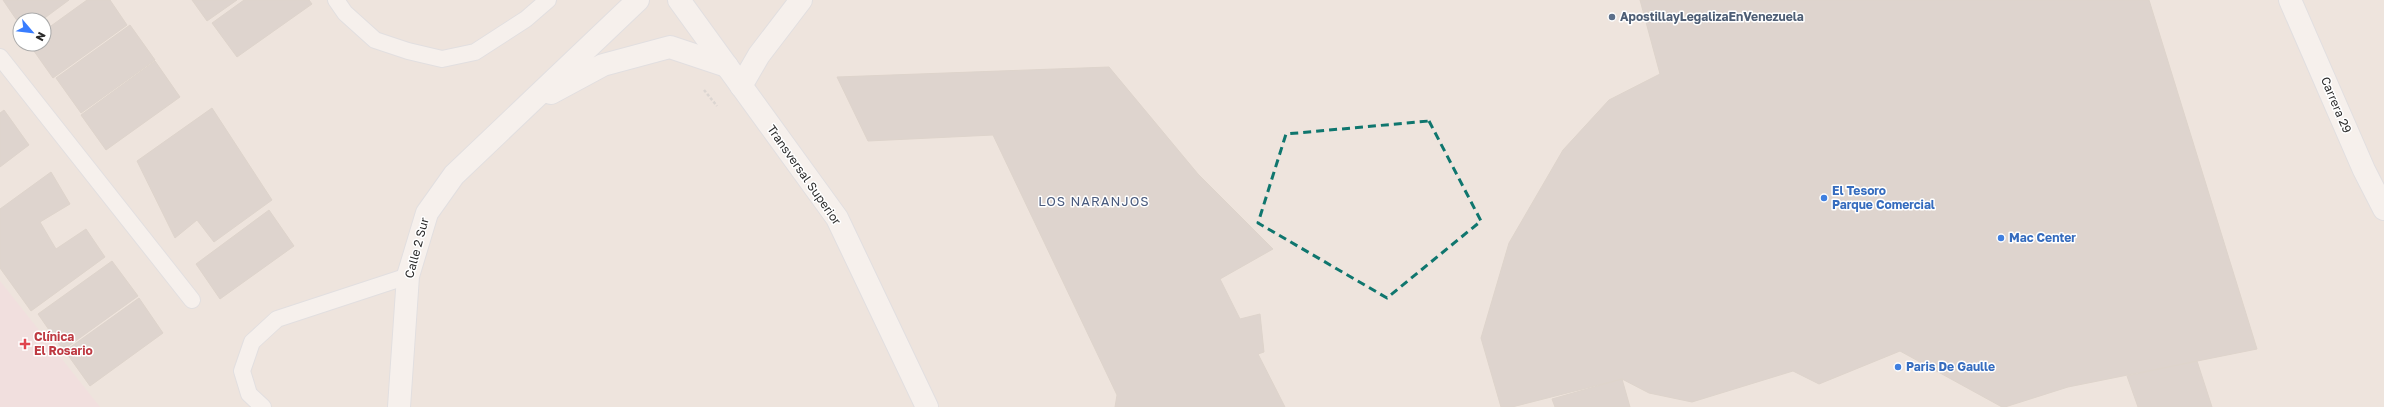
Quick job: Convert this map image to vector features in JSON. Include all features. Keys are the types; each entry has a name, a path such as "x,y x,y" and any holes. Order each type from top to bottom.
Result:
{"street":[{"name":"Calle 2 Sur","path":"399,407 408,276 427,212 454,175 638,0"},
{"name":"Transversal Superior","path":"679,0 837,218 927,407"},
{"path":"741,86 759,55 800,0"},
{"name":"Carrera 29","path":"2290,0 2364,170 2384,209"},
{"name":"Calle 2 Sur","path":"527,106 603,65 670,47 727,66"}],"lane":[{"path":"336,0 345,13 375,40 408,51 442,59 475,52 526,19 548,0"},
{"path":"0,57 192,300"},
{"path":"263,407 249,394 242,371 252,342 277,319 408,276"}],"path":[{"path":"700,84 719,108"}],"highlighted area":[{"path":"1429,121 1481,221 1387,298 1258,223 1286,134"}],"shaded area":[{"name":"Clínica El Rosario","path":"0,281 100,407 0,407"}],"building":[{"path":"3,0 69,0 52,13 12,12 12,13"},
{"path":"87,0 110,0 127,25 53,78 35,52 52,52 52,25"},
{"path":"192,0 237,0 207,21"},
{"path":"244,0 309,0 312,4 237,57 212,23"},
{"path":"1640,0 2149,0 2257,349 2068,387 2005,407 2002,407 1900,351 1819,384 1793,371 1692,402 1649,393 1622,379 1512,407 1501,407 1481,338 1509,243 1563,150 1609,100 1660,74"},
{"path":"130,25 155,60 81,113 56,78"},
{"path":"155,61 180,97 106,150 81,115"},
{"path":"1109,67 1198,174 1273,249 1220,279 1240,319 1260,314 1264,352 1258,354 1285,407 1115,407 1117,395 993,135 868,141 837,77"},
{"path":"212,108 272,200 214,242 197,220 175,238 137,161"},
{"path":"4,110 29,145 0,167 0,113"},
{"path":"51,172 70,204 40,222 56,249 86,229 105,257 31,311 0,268 0,209"},
{"path":"269,210 294,246 220,299 196,264"},
{"path":"112,261 138,296 63,350 38,314"},
{"path":"139,298 163,333 90,386 65,351"},
{"path":"2197,361 2212,407 2138,407 2127,376"},
{"path":"1622,379 1630,407 1555,407 1552,399"}],"place":[{"name":"ApostillayLegalizaEnVenezuela","path":"1612,17"},
{"name":"El Tesoro Parque Comercial","path":"1824,198"},
{"name":"Mac Center","path":"2001,238"},
{"name":"Clínica El Rosario","path":"25,344"},
{"name":"Paris De Gaulle","path":"1898,367"}],"district":[{"name":"LOS NARANJOS","path":"1094,201"}]}
